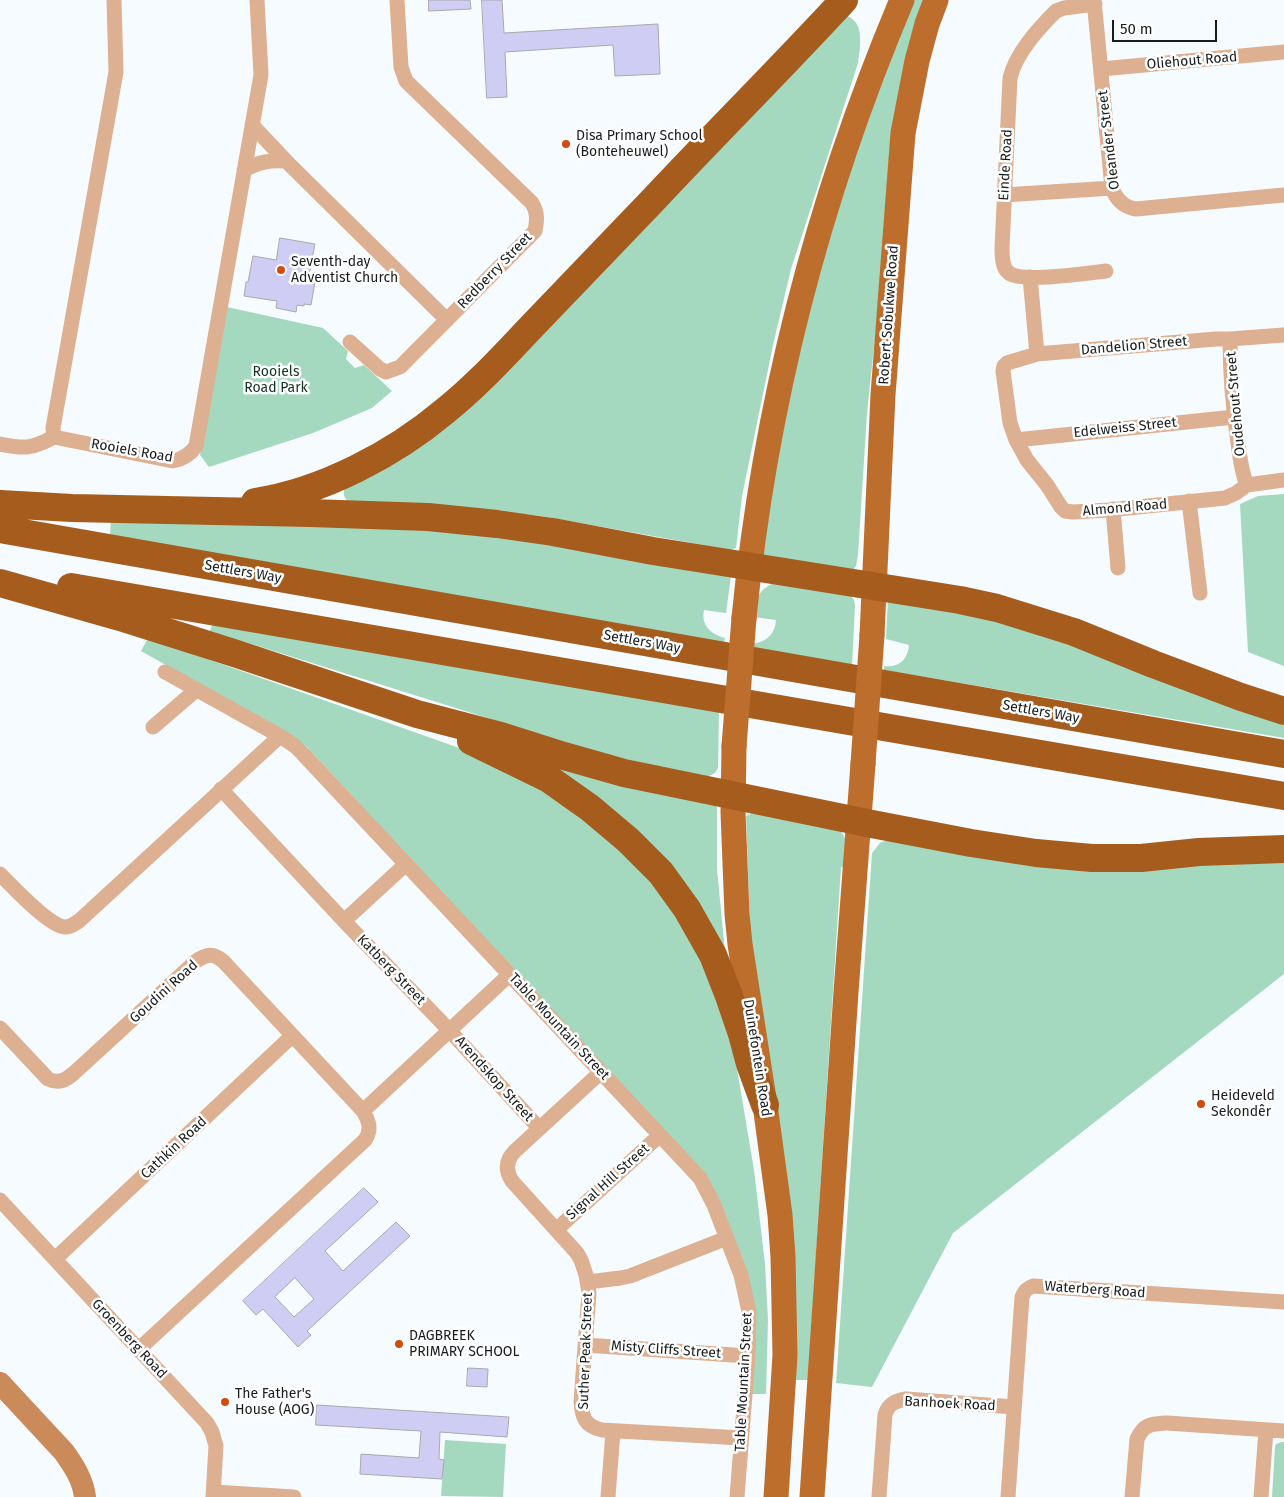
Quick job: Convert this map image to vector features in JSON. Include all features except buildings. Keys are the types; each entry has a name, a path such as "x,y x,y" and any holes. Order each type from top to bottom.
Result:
{"highway":[{"path":"194,511 260,501 325,482 353,471 377,458 428,425 484,376 844,0"},
{"path":"0,504 72,508 428,517 553,532 653,551 960,600 996,608 1037,619 1074,632 1153,664 1284,712"},
{"name":"Settlers Way","path":"0,529 1284,754"},
{"path":"0,575 1284,796"},
{"path":"0,583 120,617 417,714 501,736 624,773 732,796 1036,853 1092,858 1141,858 1199,852 1284,849"},
{"path":"417,714 549,779 590,808 628,840 661,873 687,909 713,955 765,1104"}],"main road":[{"path":"750,566 767,451 794,324 810,262 843,154 867,87 902,0"},
{"name":"Robert Sobukwe Road","path":"859,821 872,635 883,395 902,133 917,61 936,0"},
{"name":"Duinefontein Road","path":"750,566 744,618 732,796 740,944 780,1215 786,1316 786,1354 776,1497"},
{"path":"812,1497 859,821"}],"street":[{"path":"0,444 22,448 33,447 54,437 53,428 116,72 114,0"},
{"name":"Rooiels Road","path":"54,437 173,460 184,458 196,446 261,75 257,0"},
{"name":"Redberry Street","path":"252,126 447,320 535,231 537,214 532,203 406,81 401,67 397,0"},
{"name":"Oleander Street","path":"1094,2 1112,188 1115,196 1121,203 1136,209 1284,195"},
{"name":"Einde Road","path":"1030,278 1017,277 1008,272 1002,248 1012,68 1023,49 1056,11 1094,2"},
{"name":"Oliehout Road","path":"1101,69 1284,52"},
{"path":"244,170 265,161 286,161"},
{"path":"1004,195 1112,188"},
{"path":"1037,354 1030,278 1106,271"},
{"path":"350,342 380,369 386,372 395,370 447,320"},
{"name":"Oudehout Street","path":"1247,485 1243,475 1234,417 1230,339 1284,335"},
{"name":"Dandelion Street","path":"1003,371 1007,363 1037,354 1230,339"},
{"name":"Almond Road","path":"1003,371 1010,423 1016,440 1027,460 1047,485 1061,508 1066,511 1113,509 1224,498 1236,493 1247,485"},
{"name":"Edelweiss Street","path":"1016,440 1234,417"},
{"path":"1247,485 1284,480"},
{"path":"1189,502 1200,593"},
{"path":"1113,509 1118,568"},
{"name":"Table Mountain Street","path":"166,672 295,746 700,1178 708,1192 727,1238 741,1275 748,1304 748,1356 737,1497"},
{"path":"153,728 196,690"},
{"path":"0,874 46,918 56,925 72,926 280,736"},
{"name":"Katberg Street","path":"222,789 344,921 450,1031"},
{"path":"344,921 406,864"},
{"name":"Goudini Road","path":"0,1028 48,1079 63,1081 195,962 203,957 214,955 224,962 363,1111"},
{"path":"138,1350 365,1140 368,1136 369,1126 363,1111 509,975"},
{"name":"Arendskop Street","path":"450,1031 538,1128"},
{"name":"Cathkin Road","path":"55,1260 292,1036"},
{"name":"Suther Peak Street","path":"601,1072 538,1128 511,1155 508,1160 507,1170 512,1181 582,1260 589,1293 581,1401 584,1419 588,1425 594,1428 613,1431 742,1438"},
{"name":"Signal Hill Street","path":"556,1230 660,1135"},
{"name":"Groenberg Road","path":"0,1200 207,1423 216,1446 214,1494"},
{"path":"588,1282 630,1276 727,1238"},
{"name":"Waterberg Road","path":"1008,1497 1022,1297 1024,1292 1033,1286 1284,1302"},
{"name":"Misty Cliffs Street","path":"585,1345 748,1356"},
{"path":"0,1383 64,1452 79,1477 85,1497"},
{"name":"Banhoek Road","path":"879,1497 885,1415 888,1408 894,1403 906,1399 1014,1407"},
{"path":"1132,1497 1137,1439 1140,1432 1152,1424 1167,1423 1284,1431"},
{"path":"1261,1497 1266,1430"},
{"path":"608,1497 613,1431"},
{"path":"214,1494 294,1497"}],"green space":[{"path":"912,0 928,0 888,214 867,413 856,566 853,570 763,556 774,459 832,217"},
{"path":"847,16 853,19 859,30 858,63 791,269 773,345 742,496 736,548 731,550 541,516 462,507 349,502 345,498 344,489 389,463"},
{"name":"Rooiels Road Park","path":"227,307 323,328 348,351 346,359 355,368 364,365 392,391 372,408 313,433 209,467 200,455"},
{"path":"1284,494 1284,666 1248,652 1240,504 1258,496"},
{"path":"111,518 461,529 731,576 726,613 704,610 703,615 708,628 715,634 725,638 724,643 110,536"},
{"path":"774,583 851,596 855,606 852,666 750,648 750,644 765,640 774,630 776,620 753,617 760,593"},
{"path":"888,598 1018,623 1284,725 1284,738 884,670 884,666 894,666 902,662 907,654 909,645 886,639"},
{"path":"213,622 719,710 718,768 715,773 707,777 593,751 210,631"},
{"path":"148,638 465,750 548,789 642,867 698,949 726,1027 736,1063 754,1170 765,1264 768,1320 766,1394 750,1394 754,1308 684,1154 306,746 292,736 141,651"},
{"path":"542,762 717,806 717,869 725,952"},
{"path":"754,812 839,830 846,842 845,867 841,867 808,1380 794,1380 751,960 746,816"},
{"path":"889,839 1284,857 1284,974 953,1233 872,1387 836,1383 872,853 880,843"},
{"path":"445,1440 506,1444 503,1497 441,1496"},
{"path":"1284,1442 1284,1497 1272,1497 1275,1447 1276,1444"}],"place":[{"name":"Disa Primary School (Bonteheuwel)","path":"566,144"},
{"name":"Seventh-day Adventist Church","path":"281,270"},
{"name":"Heideveld Sekondêr","path":"1201,1104"},
{"name":"DAGBREEK PRIMARY SCHOOL","path":"399,1344"},
{"name":"The Father's House (AOG)","path":"225,1402"}]}
